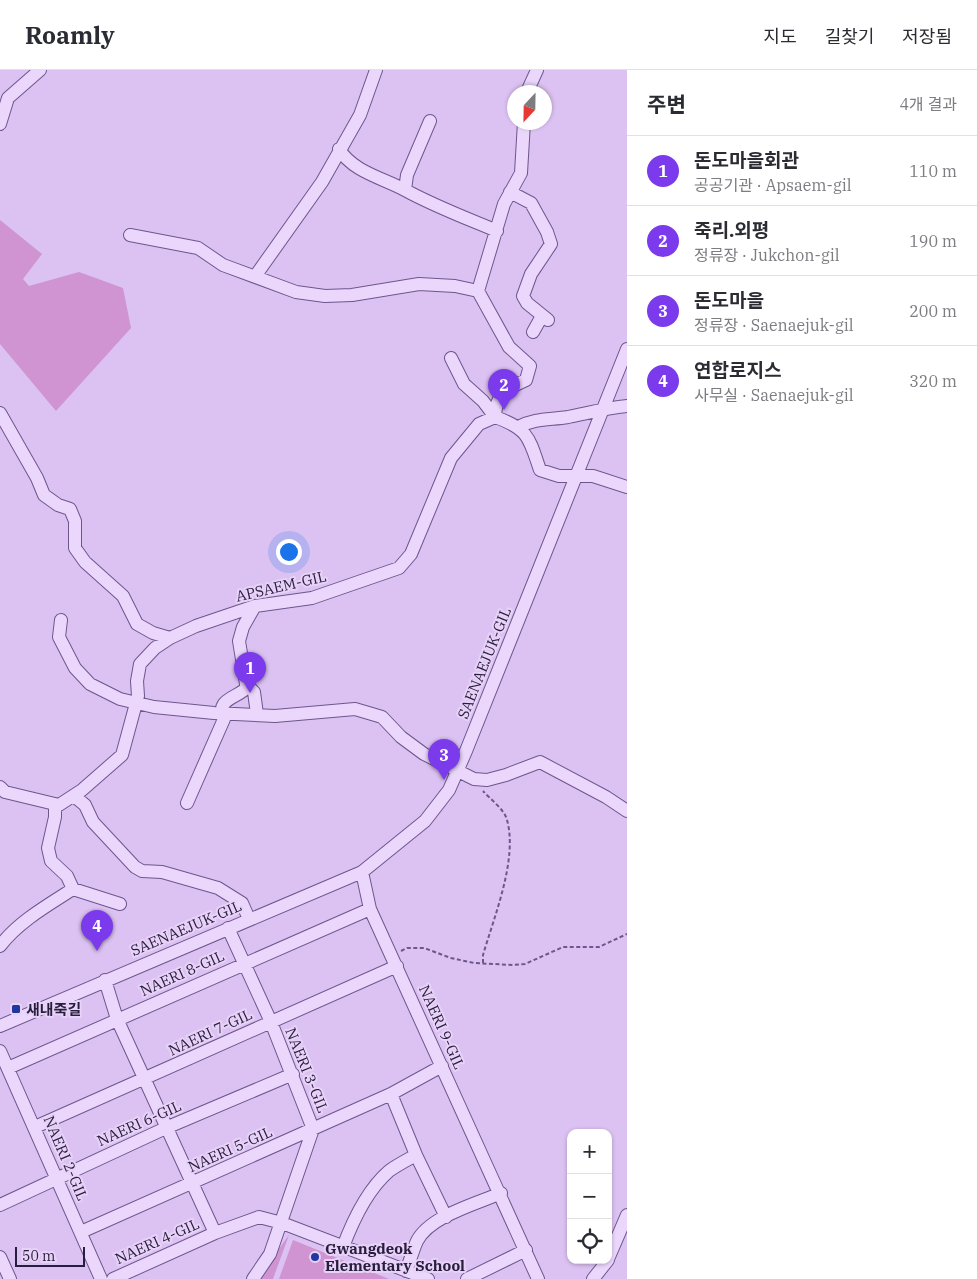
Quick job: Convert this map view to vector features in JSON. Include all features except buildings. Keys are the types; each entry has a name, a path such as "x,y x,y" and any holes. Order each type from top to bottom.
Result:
{"street":[{"path":"0,124 4,101 40,70"},
{"path":"256,276 322,182 360,115 376,70"},
{"path":"530,85 537,70"},
{"path":"405,190 407,175 430,120"},
{"path":"495,417 496,404 506,389 526,380 530,366 509,347 478,291 510,192 521,173 524,130"},
{"path":"339,149 344,157 358,168 416,197 497,231"},
{"path":"510,192 531,203 551,240 549,250 531,274 523,296 527,303 545,318 533,332"},
{"path":"130,235 198,248 223,265 296,292 325,296 352,295 419,284 455,286 478,291"},
{"name":"SAENAEJUK-GIL","path":"0,1026 362,872 425,821 449,790 457,772 627,349"},
{"path":"451,358 464,384 484,401 495,417 518,427 528,436 540,470 559,476 593,476 627,487"},
{"path":"518,427 532,420 567,417 603,408 627,406"},
{"path":"0,413 18,448 32,469 44,495 58,505 70,508 74,521 75,548 85,562 123,596 137,624 153,634 170,638"},
{"name":"APSAEM-GIL","path":"57,804 74,796 122,755 136,703 140,664 155,648 170,638 196,626 255,606 312,598 399,568 412,554 451,458 479,424 495,417"},
{"path":"255,606 243,627 239,641 248,686 254,692 257,714"},
{"path":"61,620 59,637 64,651 80,673 90,684 120,699 136,703 221,714 310,715 355,709 382,717 409,743 457,772 487,780 540,762 606,797 627,811"},
{"path":"187,803 224,719 221,714 222,706 227,699 245,690 248,686"},
{"path":"0,787 5,792 57,804 48,848 52,861 67,876 73,889 120,904"},
{"path":"74,796 85,806 93,822 142,871 162,872 186,877 218,888 242,903 249,919"},
{"name":"NAERI 9-GIL","path":"362,872 370,910 501,1193 538,1279"},
{"path":"0,946 32,916 73,889"},
{"name":"NAERI 8-GIL","path":"8,1068 244,963 370,910"},
{"name":"NAERI 3-GIL","path":"228,928 293,1074 313,1129 270,1254 253,1279"},
{"name":"NAERI 7-GIL","path":"35,1127 147,1079 271,1022 394,961"},
{"name":"NAERI 4-GIL","path":"105,980 117,1019 147,1079 215,1233"},
{"name":"NAERI 2-GIL","path":"0,1051 101,1279"},
{"name":"NAERI 5-GIL","path":"81,1232 391,1094 442,1066"},
{"name":"NAERI 6-GIL","path":"0,1205 168,1127 293,1074"},
{"path":"391,1094 416,1155 446,1217"},
{"path":"343,1247 349,1230 371,1191 390,1171 416,1155"},
{"path":"406,1271 417,1241 425,1230 446,1217 501,1193"},
{"path":"612,1251 627,1215"},
{"name":"NAERI 4-GIL","path":"113,1279 215,1233 259,1217 282,1223 428,1279"},
{"path":"467,1279 526,1250"},
{"path":"0,1257 10,1279"},
{"path":"593,1279 605,1264"}],"path":[{"path":"479,779 482,789 507,818 509,835 506,878 483,955 483,963"},
{"path":"394,961 407,948 424,948 451,958 513,966 526,964 563,947 599,947 627,934"}],"shaded area":[{"path":"0,220 42,254 23,279 29,286 79,272 123,288 131,328 56,411 0,344"},
{"path":"289,1235 273,1279 257,1279"},
{"name":"Gwangdeok Elementary School","path":"293,1240 389,1279 279,1279"}],"place":[{"name":"죽리.외평","path":"504,410"},
{"name":"돈도마을회관","path":"250,693"},
{"name":"돈도마을","path":"444,780"},
{"name":"연합로지스","path":"97,951"},
{"name":"새내죽길","path":"16,1009"},
{"name":"Gwangdeok Elementary School","path":"315,1257"}]}
